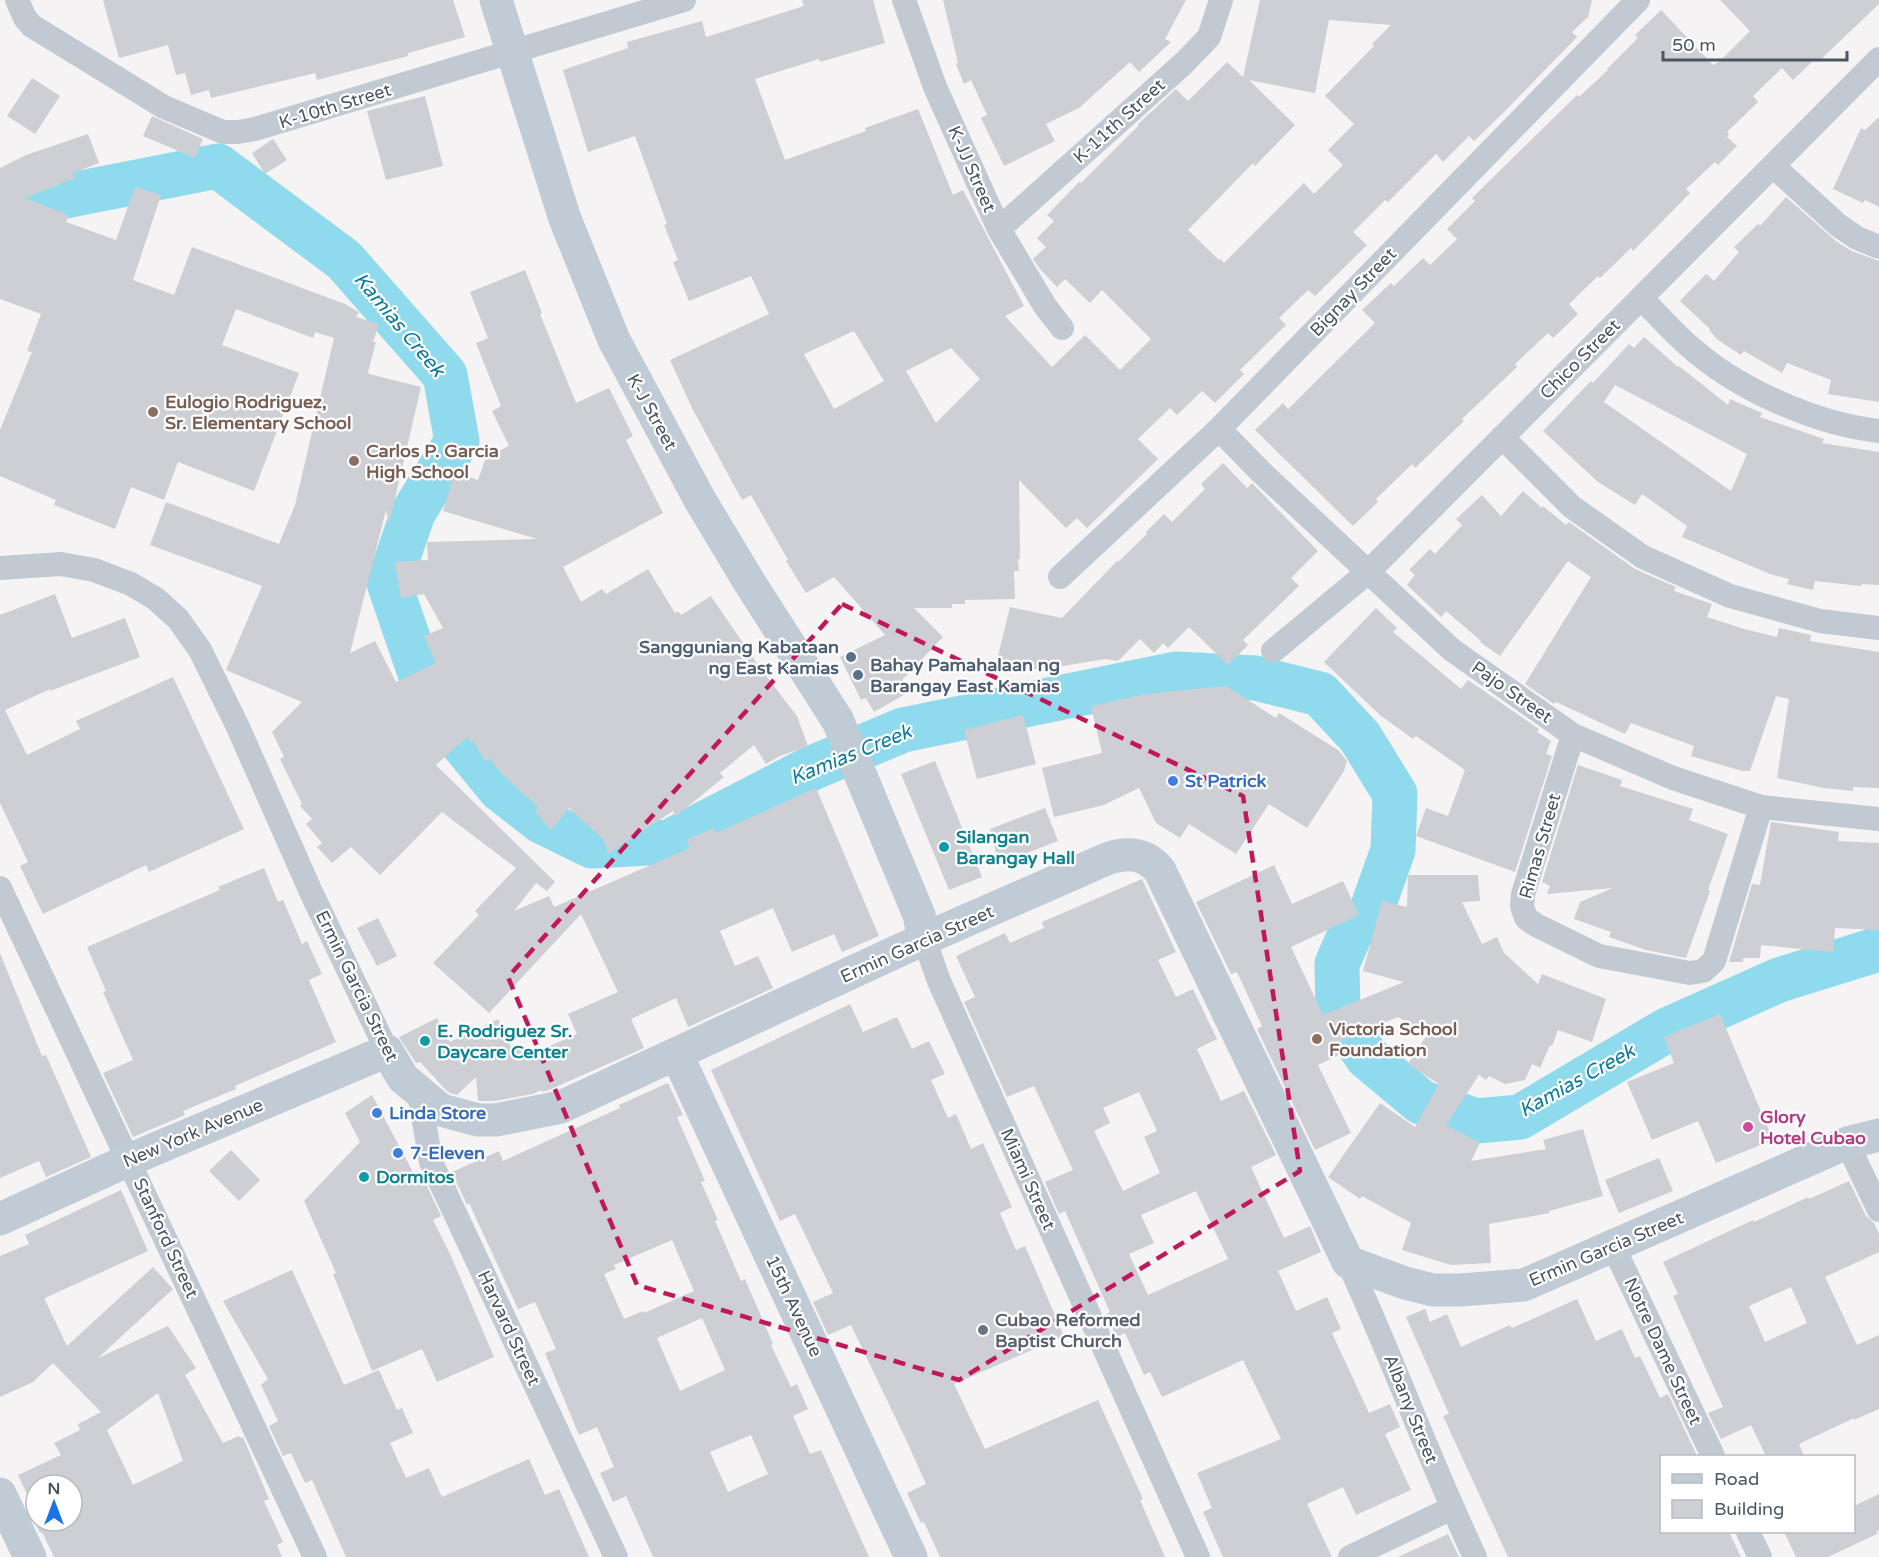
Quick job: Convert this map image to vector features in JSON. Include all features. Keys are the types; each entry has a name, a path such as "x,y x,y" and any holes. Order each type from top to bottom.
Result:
{"street":[{"path":"0,4 15,0"},
{"name":"K-10th Street","path":"15,0 32,26 164,107 223,132 255,129 684,0"},
{"name":"K-J Street","path":"496,0 565,219 614,340 700,500 838,721 871,795"},
{"name":"K-JJ Street","path":"904,0 935,87 999,229 1045,306 1062,328"},
{"name":"K-11th Street","path":"999,229 1184,63 1209,37 1221,0"},
{"name":"Bignay Street","path":"1060,577 1219,429 1633,2"},
{"name":"Chico Street","path":"1273,651 1368,572 1875,65"},
{"path":"1773,165 1838,225 1857,238 1879,247"},
{"path":"1641,298 1690,347 1743,385 1804,413 1879,431"},
{"name":"Pajo Street","path":"1219,429 1261,472 1452,650 1573,735 1673,778 1761,807 1879,819"},
{"path":"1502,437 1572,507 1643,557 1730,596 1820,621 1879,628"},
{"name":"Ermin Garcia Street","path":"0,567 61,564 94,570 131,584 156,599 178,620 200,650 237,725 311,892 387,1051 403,1078 419,1094 441,1110 478,1120 496,1120 561,1107 924,939 1108,858 1125,854 1152,861 1160,871 1348,1262 1433,1290 1524,1285 1847,1143 1879,1135"},
{"name":"Rimas Street","path":"1573,735 1523,894 1522,906 1526,918 1536,925 1599,956 1690,973 1703,971 1709,966 1714,961 1761,807"},
{"name":"Miami Street","path":"871,795 919,915 924,939 944,992 1198,1557"},
{"name":"Stanford Street","path":"0,888 315,1557"},
{"name":"New York Avenue","path":"0,1219 129,1160 387,1051"},
{"name":"15th Avenue","path":"676,1055 911,1557"},
{"name":"Harvard Street","path":"419,1094 431,1162 616,1557"},
{"path":"1847,1143 1879,1210"},
{"name":"Notre Dame Street","path":"1613,1246 1713,1455"},
{"name":"Albany Street","path":"1348,1262 1452,1509 1475,1557"},
{"path":"0,1494 30,1557"},
{"path":"1350,1557 1452,1509"},
{"path":"1748,1533 1760,1557"}],"highlighted area":[{"path":"842,604 1243,796 1300,1171 959,1380 637,1285 508,977"}],"building":[{"path":"103,0 453,0 465,37 408,53 408,56 317,80 315,73 211,98 209,90 191,95 185,73 176,75 168,45 119,58"},
{"path":"802,0 873,0 885,43 820,62 819,59 755,79 785,160 866,131 865,128 918,109 953,195 963,190 1024,306 1005,316 1052,367 1085,335 1120,370 1151,339 1102,290 1090,303 1065,279 1057,287 1033,259 1046,247 1037,238 1054,221 1047,215 1176,89 1188,101 1227,62 1243,77 1260,0 1592,0 1588,17 1572,32 1577,37 1503,113 1474,141 1469,136 1443,162 1436,154 1388,202 1385,200 1353,232 1367,245 1315,296 1308,290 1279,318 1286,325 1240,370 1244,374 1215,403 1202,391 1177,415 1170,408 1138,439 1158,459 1087,528 1077,518 1066,528 1019,480 1020,559 1018,559 1019,571 1014,571 1015,599 965,600 965,604 952,604 952,608 914,608 943,637 902,680 909,692 874,712 866,698 861,700 840,657 885,635 834,577 806,593 751,495 742,500 692,408 670,360 769,314 751,276 689,301 673,262 678,260 635,136 588,152 563,70 628,48 627,42 702,21 706,37 804,6","holes":["1329,20 1391,25 1372,44 1374,46 1325,96 1354,124 1328,150 1343,165 1314,194 1304,183 1224,263 1188,230 1253,163 1255,166 1295,125 1249,80 1315,93","854,331 884,381 834,409 804,354","951,348 980,379 936,423 906,371"]},
{"path":"943,0 1186,0 1165,39 1171,42 1139,72 1130,62 1079,108 1046,124 1055,141 1004,166 981,118 987,115 971,80 964,84 956,64 958,63"},
{"path":"1720,0 1879,0 1879,4 1818,62 1815,59 1793,80 1782,68 1753,96 1758,102 1727,132 1729,134 1727,137 1737,146 1718,165 1715,162 1686,189 1690,193 1633,251 1631,248 1569,304 1578,314 1553,338 1548,333 1515,364 1517,367 1462,419 1464,421 1415,468 1412,464 1376,499 1378,502 1353,526 1255,430 1283,403 1288,409 1375,323 1362,310 1391,283 1394,286 1423,258 1430,265 1457,239 1447,229 1475,201 1472,198 1577,95 1579,97 1608,70 1638,38 1635,35 1661,10 1713,65 1719,62 1750,31"},
{"path":"32,78 60,96 35,134 7,116"},
{"path":"425,96 443,166 386,180 367,111"},
{"path":"152,116 203,139 195,158 143,136"},
{"path":"1879,117 1879,207 1865,200 1863,203 1833,189 1861,128 1865,130"},
{"path":"88,134 99,163 73,173 75,178 25,198 69,215 66,222 116,240 135,187 161,195 133,280 174,295 192,247 345,304 359,312 356,317 379,324 373,342 376,342 369,374 421,387 389,524 386,510 350,653 375,641 396,682 436,663 424,636 443,628 424,594 401,598 395,562 428,560 427,542 537,539 443,511 455,472 478,480 486,457 509,446 492,411 501,406 476,343 488,338 470,292 525,270 576,403 609,388 633,436 626,440 663,513 563,567 581,602 602,589 606,594 648,569 675,613 678,611 681,615 711,596 760,668 797,716 808,746 780,756 766,764 754,745 720,773 724,777 675,817 673,811 608,854 604,840 569,808 551,830 535,811 538,807 505,777 490,759 485,761 473,740 471,742 467,737 436,765 555,882 547,891 536,883 514,911 549,896 554,907 690,848 686,840 714,828 716,833 816,788 879,936 842,952 834,934 792,952 773,908 720,931 735,966 758,956 773,988 688,1027 676,998 631,1019 644,1048 542,1092 541,1090 533,1094 494,1101 480,1101 478,1100 476,1077 457,1095 445,1089 420,1062 416,1063 399,1037 437,1018 450,1042 498,1019 513,1051 521,1048 525,1057 577,1034 568,1014 618,992 581,914 489,1013 433,963 479,915 475,911 516,868 442,812 380,875 351,847 332,863 317,847 322,843 306,824 312,819 300,806 302,804 280,759 284,757 272,732 302,702 226,670 262,586 150,545 166,502 279,544 295,505 334,338 315,332 313,338 236,309 222,345 299,373 254,491 178,462 164,500 131,487 115,529 54,505 56,500 0,476 0,430 32,352 27,351 41,314 0,299 0,168 26,155"},
{"path":"273,139 287,160 265,174 252,153"},
{"path":"1786,197 1837,242 1852,251 1879,261 1879,402 1828,394 1831,380 1787,363 1782,373 1744,351 1741,355 1718,340 1710,329 1680,301 1706,274 1714,281 1739,252 1734,247 1758,224 1760,226"},
{"path":"1644,337 1678,367 1728,405 1730,399 1762,413 1760,417 1824,439 1822,443 1879,452 1879,585 1862,584 1861,586 1815,581 1813,590 1787,584 1789,579 1770,574 1682,537 1687,526 1642,494 1635,505 1598,482 1543,431 1591,381 1593,383 1629,344 1634,348","holes":["1615,385 1747,454 1731,491 1604,402"]},
{"path":"1223,463 1247,488 1252,483 1318,551 1291,578 1299,586 1243,640 1248,645 1228,665 1189,627 1168,648 1163,643 1154,653 1140,639 1118,661 1105,659 1034,669 1033,672 996,664 1010,607 1062,618 1117,561 1147,534 1146,532 1164,514 1172,522 1205,489 1201,484"},
{"path":"1523,491 1566,525 1569,522 1635,569 1676,587 1674,591 1712,604 1707,617 1777,637 1779,628 1811,635 1810,641 1879,652 1879,788 1853,787 1853,791 1824,788 1777,778 1789,699 1776,696 1750,771 1742,771 1691,756 1694,746 1631,723 1625,734 1556,702 1554,704 1525,684 1591,577 1568,561 1500,656 1480,642 1446,611 1441,617 1407,585 1415,575 1409,570 1430,549 1435,554 1462,525 1456,519 1482,495 1501,516"},
{"path":"55,594 72,638 125,618 140,657 50,691 50,689 5,710 27,755 80,729 76,721 173,677 244,829 149,872 146,865 43,914 20,866 28,862 0,803 0,615"},
{"path":"1376,608 1397,628 1393,632 1461,689 1468,680 1539,729 1537,732 1551,741 1546,754 1552,756 1515,872 1416,836 1426,808 1448,816 1465,770 1416,736 1413,739 1380,715 1324,662"},
{"path":"1226,686 1276,718 1279,713 1338,750 1347,761 1344,771 1307,828 1269,804 1236,854 1189,824 1180,838 1156,823 1139,788 1104,805 1054,817 1042,768 1102,753 1091,706 1146,694"},
{"path":"1023,715 1036,764 977,779 964,730"},
{"path":"935,761 982,877 949,890 901,774"},
{"path":"1578,765 1622,780 1620,786 1693,809 1689,820 1728,834 1686,958 1646,950 1609,937 1611,932 1574,919 1580,902 1613,888 1547,894 1550,886 1542,882"},
{"path":"1045,808 1058,841 999,864 990,829"},
{"path":"1771,822 1839,832 1838,841 1879,843 1879,930 1835,928 1833,952 1761,945 1760,958 1743,958 1743,962 1729,962 1752,884 1760,885"},
{"path":"1274,865 1292,904 1343,881 1359,915 1291,947 1323,1015 1404,982 1363,971 1382,901 1407,907 1408,875 1478,875 1480,901 1462,902 1482,944 1497,937 1504,953 1538,984 1542,974 1606,999 1592,1042 1558,1030 1540,1068 1532,1064 1525,1080 1505,1084 1489,1076 1486,1080 1479,1075 1446,1125 1480,1143 1471,1161 1546,1149 1543,1140 1583,1129 1603,1196 1549,1211 1550,1213 1489,1224 1491,1263 1451,1265 1402,1250 1411,1223 1362,1196 1360,1199 1328,1177 1380,1103 1415,1127 1439,1084 1408,1064 1427,1035 1398,1017 1333,1044 1339,1055 1318,1065 1351,1133 1315,1150 1257,1029 1262,1026 1237,972 1231,974 1196,902"},
{"path":"264,868 278,902 283,900 302,944 307,941 322,974 309,980 336,1042 235,1086 236,1089 183,1111 185,1115 133,1137 103,1073 133,1060 103,992 106,991 87,947 220,890 218,887"},
{"path":"1142,879 1176,952 1158,960 1176,997 1193,989 1217,1039 1197,1049 1221,1101 1244,1091 1276,1155 1251,1167 1284,1238 1310,1226 1321,1252 1278,1271 1296,1311 1327,1297 1341,1329 1332,1333 1369,1413 1390,1404 1400,1427 1385,1434 1411,1490 1356,1515 1343,1487 1307,1504 1332,1557 1223,1557 1203,1512 1212,1508 1197,1473 1281,1439 1243,1360 1162,1397 1150,1372 1144,1375 1125,1333 1117,1337 1106,1314 1110,1312 1065,1211 1059,1214 1045,1182 1073,1170 1034,1086 1007,1097 964,1002 975,997 956,956 1005,933 1010,943 1044,928 1042,922","holes":["1139,1092 1157,1131 1144,1137 1160,1173 1123,1191 1094,1131 1110,1123 1103,1108","1196,1191 1228,1259 1148,1295 1129,1254 1154,1243 1141,1215"]},
{"path":"378,918 397,956 377,966 357,928"},
{"path":"0,953 42,1056 46,1055 91,1157 46,1177 39,1161 0,1178"},
{"path":"850,1004 863,1032 897,1017 912,1049 929,1041 945,1074 931,1080 948,1118 956,1114 971,1149 983,1143 1012,1207 1000,1213 1016,1250 1025,1246 1064,1336 954,1384 985,1449 1098,1400 1143,1499 1140,1500 1165,1557 940,1557 924,1522 921,1523 907,1493 926,1484 908,1444 851,1325 828,1335 813,1302 833,1293 795,1214 780,1221 711,1070"},
{"path":"1720,1014 1773,1140 1716,1163 1698,1121 1652,1140 1627,1082 1674,1063 1664,1037"},
{"path":"668,1083 683,1115 677,1117 705,1181 701,1182 718,1220 715,1221 741,1281 745,1279 773,1344 771,1345 791,1387 797,1384 808,1409 793,1416 810,1454 821,1450 869,1557 653,1557 626,1496 613,1502 600,1473 614,1467 597,1427 579,1435 545,1353 556,1349 535,1302 518,1309 469,1203 467,1205 452,1172 499,1151 503,1161 620,1108 619,1105","holes":["672,1240 694,1291 644,1313 643,1311 624,1319 604,1274 616,1269 614,1265","702,1318 725,1370 680,1391 657,1338","751,1435 768,1474 728,1492 710,1452"]},
{"path":"372,1095 414,1174 416,1172 422,1186 426,1184 441,1216 433,1220 451,1256 494,1357 437,1382 422,1349 372,1371 333,1274 336,1273 304,1201 360,1142 345,1113"},
{"path":"231,1150 260,1180 239,1201 209,1171"},
{"path":"1659,1158 1673,1191 1619,1213 1605,1180"},
{"path":"1849,1181 1866,1216 1874,1223 1879,1234 1879,1252 1825,1277 1857,1345 1879,1335 1879,1409 1799,1444 1804,1455 1766,1455 1751,1425 1721,1439 1708,1413 1723,1407 1673,1296 1678,1294 1663,1262 1808,1197 1809,1199","holes":["1791,1287 1807,1323 1765,1342 1749,1306"]},
{"path":"121,1190 148,1251 45,1298 45,1300 67,1346 153,1267 173,1289 98,1358 168,1326 196,1368 185,1375 223,1443 239,1436 243,1437 269,1499 264,1501 283,1542 277,1545 282,1557 54,1557 42,1533 84,1533 84,1473 24,1473 24,1488 18,1475 61,1455 54,1443 80,1430 78,1424 101,1412 53,1363 33,1382 0,1397 0,1256 29,1244 25,1235","holes":["158,1393 183,1461 133,1485 107,1430"]},
{"path":"292,1270 344,1385 379,1370 397,1410 402,1408 413,1433 390,1443 406,1478 429,1468 442,1497 529,1459 545,1495 559,1489 589,1557 346,1557 312,1480 305,1483 291,1453 283,1456 269,1426 278,1421 261,1385 268,1379 223,1301"},
{"path":"1577,1299 1596,1341 1622,1329 1635,1358 1640,1356 1660,1398 1668,1394 1697,1455 1660,1455 1660,1533 1729,1533 1741,1557 1508,1557 1443,1416 1449,1414 1406,1317 1425,1309 1430,1322 1447,1314 1461,1347 1510,1325 1512,1328"},
{"path":"1879,1494 1879,1530 1876,1532 1879,1533 1828,1557 1796,1557 1784,1533 1855,1533 1855,1506"},
{"path":"1448,1534 1459,1557 1398,1557"}],"waterway":[{"name":"Kamias Creek","path":"0,231 35,202 218,166 344,260 445,375 457,441 413,513 389,583 431,705 500,789 541,821 592,846 669,842 812,768 903,730 1176,674 1255,678 1320,694 1360,737 1395,794 1393,850 1371,912 1351,932 1337,964 1338,1014 1367,1057 1421,1102 1477,1121 1520,1117 1667,1030 1779,980 1879,949"}],"place":[{"name":"Eulogio Rodriguez, Sr. Elementary School","path":"153,412"},
{"name":"Carlos P. Garcia High School","path":"354,461"},
{"name":"Sangguniang Kabataan ng East Kamias","path":"851,657"},
{"name":"Bahay Pamahalaan ng Barangay East Kamias","path":"858,675"},
{"name":"St Patrick","path":"1173,781"},
{"name":"Silangan Barangay Hall","path":"944,847"},
{"name":"Victoria School Foundation","path":"1317,1039"},
{"name":"E. Rodriguez Sr. Daycare Center","path":"425,1041"},
{"name":"Linda Store","path":"377,1113"},
{"name":"Glory Hotel Cubao","path":"1748,1127"},
{"name":"7-Eleven","path":"398,1153"},
{"name":"Dormitos","path":"364,1177"},
{"name":"Cubao Reformed Baptist Church","path":"983,1330"}]}
